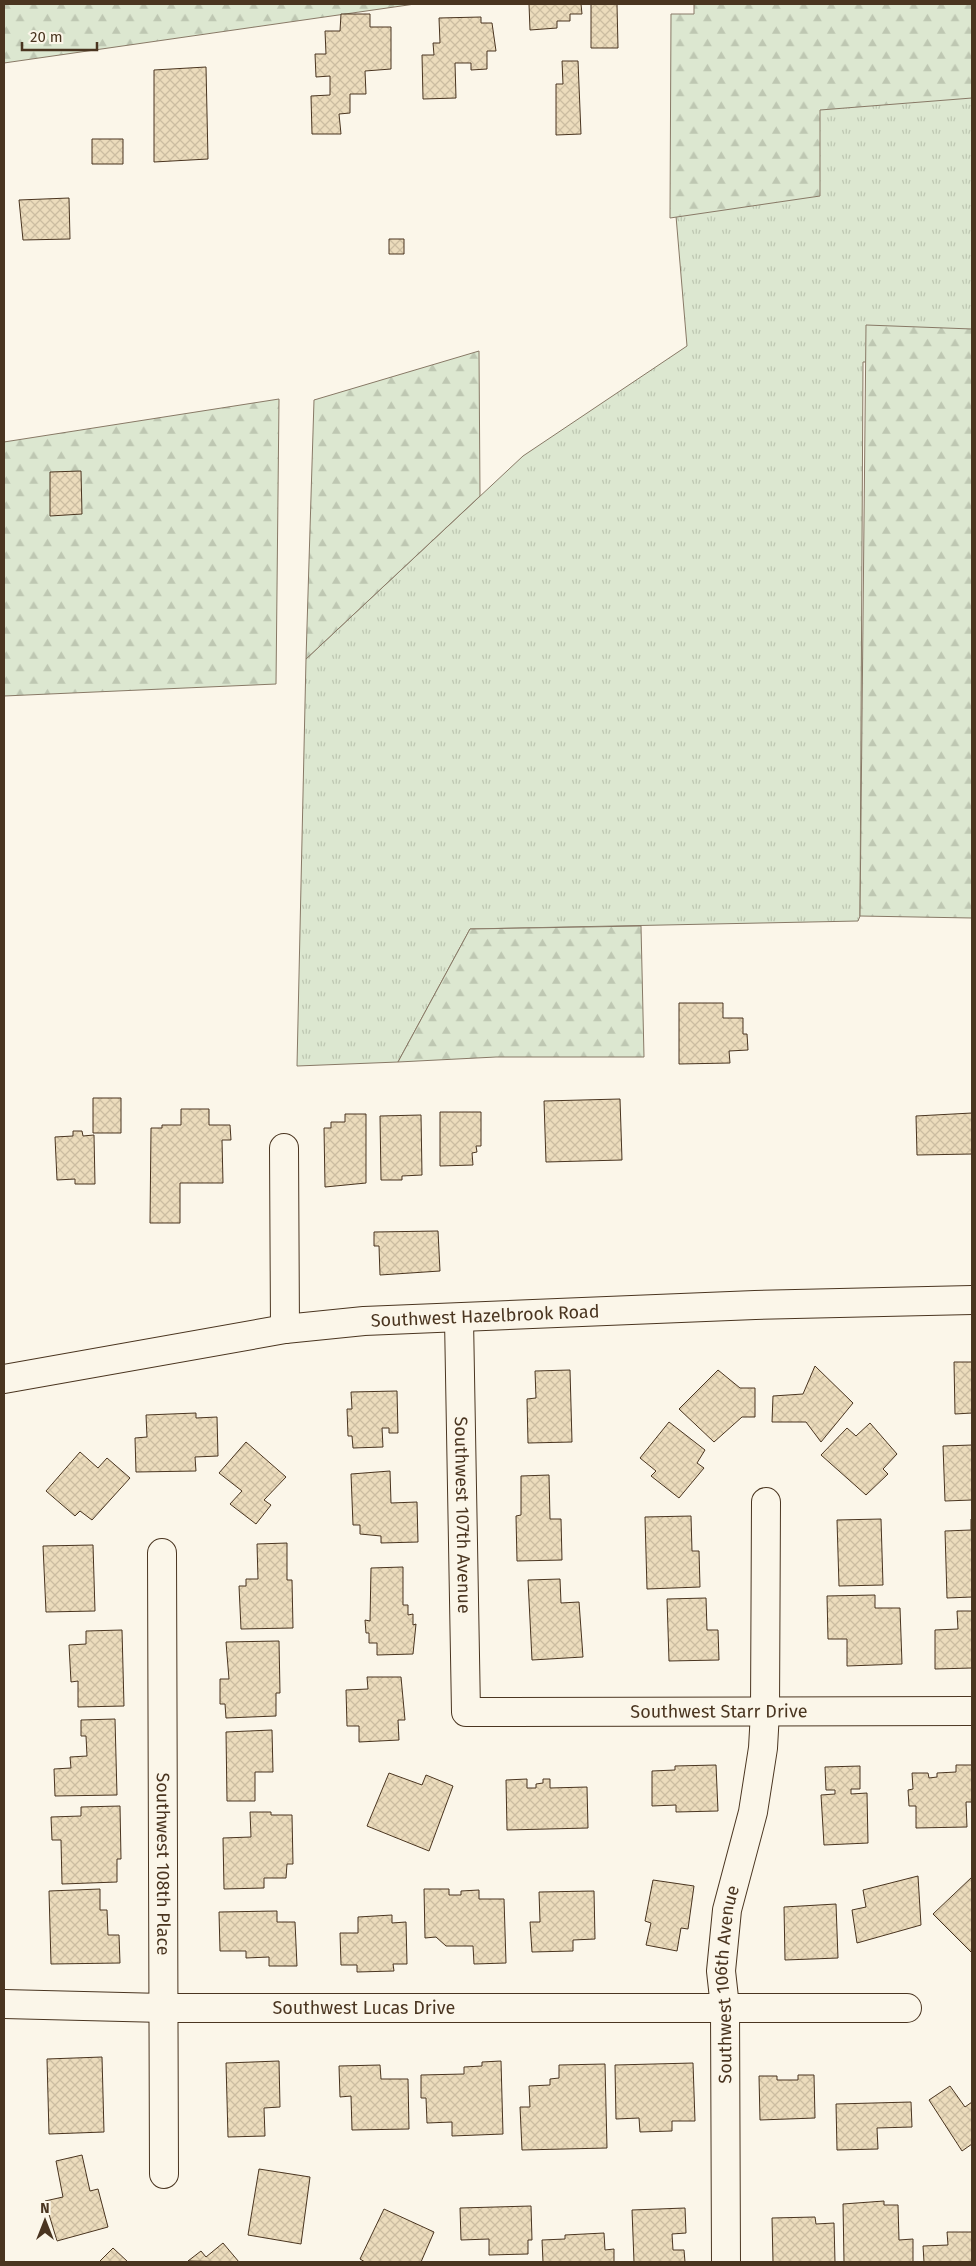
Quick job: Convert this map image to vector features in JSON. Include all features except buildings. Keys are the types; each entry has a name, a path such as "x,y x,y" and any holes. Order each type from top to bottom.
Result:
{"street":[{"path":"284,1148 285,1328"},
{"name":"Southwest Hazelbrook Road","path":"4,1379 285,1328 364,1321 972,1300"},
{"name":"Southwest 107th Avenue","path":"459,1319 466,1712"},
{"name":"Southwest 106th Avenue","path":"726,2262 725,2007 720,1971 727,1910 753,1812 763,1748 765,1712 766,1502"},
{"name":"Southwest 108th Place","path":"162,1553 164,2174"},
{"name":"Southwest Starr Drive","path":"466,1712 972,1711"},
{"name":"Southwest Lucas Drive","path":"4,2004 163,2008 907,2008"}],"green space":[{"path":"4,4 415,4 4,63"},
{"path":"694,4 972,4 972,98 820,110 820,196 670,218 671,14 694,14"},
{"path":"972,4 972,361 863,362 860,916 858,921 470,929 398,1062 297,1066 306,659 523,456 687,346 676,216 803,102"},
{"path":"866,325 972,329 972,918 860,916"},
{"path":"479,351 480,496 306,659 314,400"},
{"path":"279,399 276,684 4,696 4,442"},
{"path":"641,926 644,1057 496,1057 398,1062 470,929"}]}
